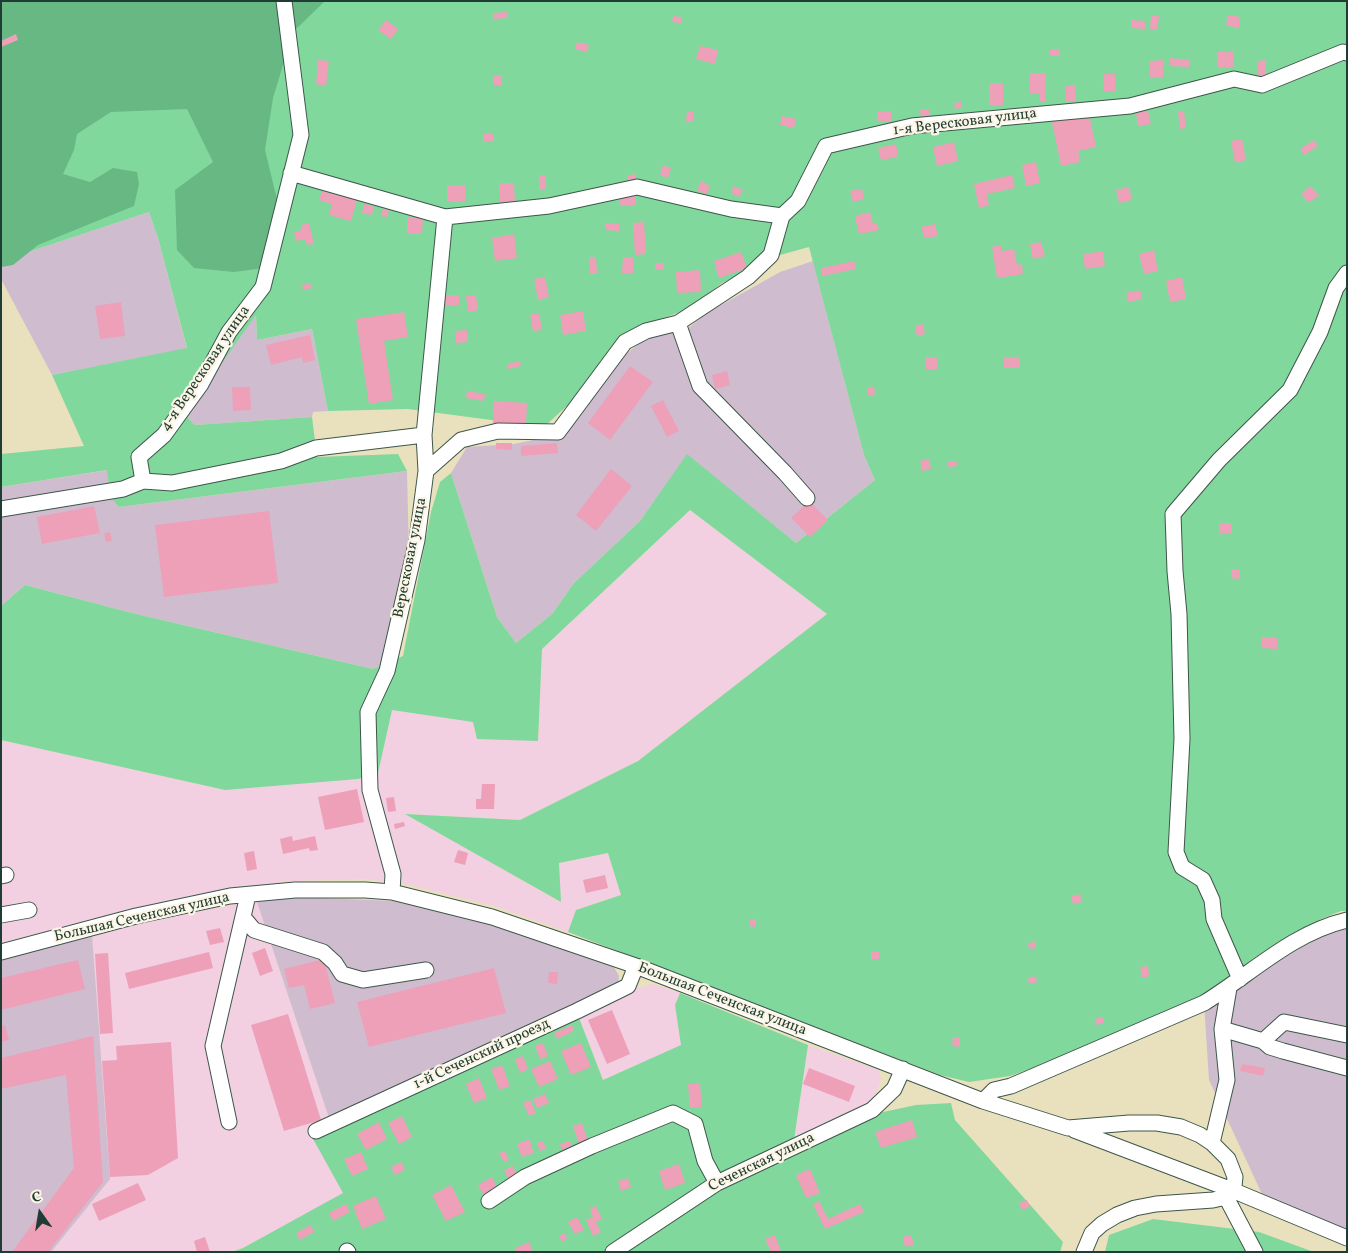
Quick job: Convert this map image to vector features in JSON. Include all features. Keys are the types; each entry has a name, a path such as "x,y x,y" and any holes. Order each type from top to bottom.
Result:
{"street":[{"name":"4-я Вересковая улица","path":"143,481 139,457 164,435 201,384 230,332 263,286 301,135 284,1"},
{"name":"1-я Вересковая улица","path":"426,471 461,440 498,431 558,432 625,342 646,331 678,323 748,277 771,255 782,216 798,201 826,146 912,126 1130,106 1234,79 1262,86 1343,52 1347,53"},
{"path":"292,173 445,217 549,206 637,187 731,210 782,216"},
{"name":"Вересковая улица","path":"392,892 393,874 370,790 368,712 387,671 418,540 426,471 424,435 445,217"},
{"path":"1212,1143 1227,1080 1222,1029 1234,983 1214,919 1212,900 1203,880 1182,867 1176,852 1182,739 1179,614 1173,514 1219,460 1290,390 1320,332 1336,288 1347,273"},
{"path":"678,323 700,386 807,498"},
{"path":"1,509 123,489 143,481 172,483 281,461 316,448 424,435"},
{"name":"Большая Сеченская улица","path":"1,952 136,916 230,896 295,890 392,892 492,917 636,966 983,1101 1068,1128 1129,1123 1157,1123 1181,1127 1200,1135 1212,1143 1228,1159 1235,1177 1229,1193"},
{"path":"229,1122 213,1046 248,895"},
{"path":"1,916 29,910"},
{"path":"243,917 254,930 323,952 335,963 342,974 363,980 426,970"},
{"path":"983,1101 994,1090 1011,1086 1204,1003 1306,935 1325,926 1347,920"},
{"name":"1-й Сеченский проезд","path":"316,1131 628,986 636,966"},
{"path":"1262,1041 1284,1022 1347,1034"},
{"path":"1222,1029 1262,1041 1270,1047 1347,1068"},
{"name":"Сеченская улица","path":"613,1252 717,1183 872,1110 894,1089 903,1069"},
{"path":"489,1201 526,1177 592,1146 673,1113 695,1124 705,1161 717,1183"},
{"path":"1068,1128 1347,1238"},
{"path":"1084,1252 1092,1233 1117,1215 1135,1208 1156,1204 1213,1200 1229,1193"},
{"path":"1229,1193 1255,1252"}],"shaded area":[{"path":"149,212 158,238 187,349 52,375 1,279 1,261"},
{"path":"813,261 864,455 875,480 796,543 687,455 640,521 574,583 552,614 516,643 497,617 451,473 467,447 514,444 567,433 589,397 612,365 650,335 687,329 707,313 780,272"},
{"path":"256,314 257,340 312,329 328,411 313,412 312,417 195,425 188,418 190,408"},
{"path":"108,470 110,497 119,507 407,471 409,553 382,665 373,669 136,614 25,585 1,606 1,487"},
{"path":"690,510 827,614 638,761 520,820 407,814 560,902 559,863 608,853 621,895 576,910 568,932 494,906 409,885 365,879 293,881 235,889 136,909 1,944 1,740 225,790 392,710 474,722 538,741 542,649"},
{"path":"294,897 397,901 493,925 614,967 619,976 618,984 330,1121 257,902"},
{"path":"257,901 330,1121 309,1131 344,1193 243,1248 232,1252 51,1252 109,1179 92,935 138,923 232,904"},
{"path":"1347,920 1347,1238 1267,1205 1209,1080 1204,1003"},
{"path":"92,935 110,1179 51,1252 1,1252 1,959"},
{"path":"653,984 680,993 675,1006 682,1045 603,1080 579,1018 635,989"},
{"path":"808,1045 879,1070 881,1079 876,1093 868,1106 794,1140"}],"green space":[{"path":"1,1 1347,1 1347,911 1341,911 1321,919 1282,940 1254,958 1226,982 1201,997 1072,1054 1010,1076 969,1082 940,1075 568,932 576,910 621,895 608,853 559,863 561,902 405,814 520,820 638,761 827,614 690,510 542,649 538,741 477,739 473,722 392,710 378,773 358,779 225,790 1,740 1,606 25,585 136,614 373,669 403,656 431,512 440,482 451,473 497,617 516,643 552,614 574,583 640,521 687,454 796,543 875,480 864,455 809,247 780,255 722,283 688,309 637,328 583,391 544,427 408,409 328,411 312,329 257,340 256,315 190,408 188,418 195,425 312,417 317,457 398,454 407,471 119,507 110,497 107,470 1,487 1,454 84,446 52,375 187,348 158,238 149,212 1,261"},
{"path":"1,1 325,1 293,32 273,98 265,150 284,228 264,268 234,272 194,268 177,250 175,190 213,162 187,109 111,112 77,134 74,150 63,174 90,182 113,168 137,172 139,184 134,206 38,245 13,265 1,267"},
{"path":"680,993 808,1045 794,1140 603,1252 232,1252 243,1248 343,1193 312,1137 579,1018 603,1080 681,1045 675,1005"},
{"path":"951,1103 955,1120 1063,1242 1060,1252 625,1252 719,1189 874,1114 916,1105"},
{"path":"1153,1219 1259,1232 1314,1252 1105,1252 1109,1235"}],"building":[{"path":"507,12 507,18 494,19 493,13"},
{"path":"1228,15 1240,17 1239,28 1226,25"},
{"path":"673,16 682,17 681,23 672,22"},
{"path":"1151,16 1159,16 1157,30 1150,29"},
{"path":"386,20 398,29 391,39 378,30"},
{"path":"1131,20 1145,21 1145,29 1131,28"},
{"path":"16,34 18,40 1,47 1,41"},
{"path":"577,42 589,45 587,52 575,49"},
{"path":"700,46 718,50 715,64 696,59"},
{"path":"1060,49 1060,56 1050,56 1050,50"},
{"path":"1217,52 1233,52 1234,67 1218,68"},
{"path":"1170,58 1190,60 1190,67 1170,66"},
{"path":"318,60 329,61 326,86 316,84"},
{"path":"1163,60 1163,77 1150,78 1150,61"},
{"path":"1266,60 1266,75 1258,76 1258,61"},
{"path":"1030,73 1045,73 1046,101 1040,102 1039,93 1030,94"},
{"path":"1103,74 1115,74 1115,91 1104,91"},
{"path":"494,75 502,75 502,85 494,85"},
{"path":"989,83 1003,83 1003,105 989,106"},
{"path":"1066,86 1075,86 1076,102 1066,102"},
{"path":"961,102 961,108 955,109 954,103"},
{"path":"929,109 930,118 921,119 920,110"},
{"path":"687,111 694,112 693,122 686,122"},
{"path":"891,111 892,121 878,122 877,112"},
{"path":"1148,111 1151,124 1138,126 1136,113"},
{"path":"1184,111 1186,128 1180,129 1178,112"},
{"path":"1089,114 1096,147 1078,151 1080,162 1061,166 1052,122"},
{"path":"782,116 796,119 794,128 780,125"},
{"path":"483,134 494,134 494,141 483,141"},
{"path":"1242,139 1246,160 1235,163 1231,141"},
{"path":"1314,140 1318,146 1304,155 1300,149"},
{"path":"954,142 958,161 937,166 933,147"},
{"path":"896,144 898,157 881,160 878,148"},
{"path":"1036,162 1040,183 1026,186 1022,165"},
{"path":"663,165 671,168 668,178 660,175"},
{"path":"635,174 637,182 628,184 627,176"},
{"path":"539,175 546,175 546,190 539,190"},
{"path":"1012,175 1015,188 987,194 989,205 979,208 974,184"},
{"path":"701,181 710,186 707,194 697,191"},
{"path":"499,183 514,183 515,203 500,204"},
{"path":"447,185 465,185 465,202 447,202"},
{"path":"734,186 743,190 739,197 731,193"},
{"path":"1310,186 1319,195 1309,203 1301,194"},
{"path":"1129,187 1132,200 1119,203 1116,190"},
{"path":"862,189 864,199 853,202 850,191"},
{"path":"322,191 357,200 351,221 329,215 332,204 319,200"},
{"path":"635,193 636,205 620,206 619,194"},
{"path":"364,204 374,206 372,215 362,213"},
{"path":"383,208 389,209 387,217 381,216"},
{"path":"870,212 873,224 877,223 879,230 859,234 855,216"},
{"path":"416,215 423,215 422,234 407,234 407,218 416,218"},
{"path":"644,222 646,254 635,255 633,223"},
{"path":"309,223 314,244 307,245 305,239 296,241 294,232 302,230 301,225"},
{"path":"605,223 619,224 619,231 605,230"},
{"path":"935,224 938,236 924,238 921,227"},
{"path":"514,234 517,258 495,261 492,238"},
{"path":"1041,242 1045,256 1033,259 1030,244"},
{"path":"1001,245 1002,251 1014,249 1017,265 1022,264 1023,274 997,278 992,247"},
{"path":"1154,250 1158,271 1144,274 1139,254"},
{"path":"1103,251 1105,266 1085,269 1083,254"},
{"path":"741,252 747,268 719,278 714,261"},
{"path":"589,257 596,257 597,274 590,274"},
{"path":"623,257 634,258 633,274 622,273"},
{"path":"854,261 856,269 822,276 821,268"},
{"path":"655,263 664,263 664,270 655,270"},
{"path":"700,270 701,292 677,293 676,272"},
{"path":"545,277 549,297 538,300 534,279"},
{"path":"1182,277 1186,299 1170,302 1166,281"},
{"path":"310,283 312,288 303,290 302,285"},
{"path":"1140,290 1142,299 1128,302 1126,293"},
{"path":"446,295 459,295 459,305 446,305"},
{"path":"476,295 478,310 468,312 466,296"},
{"path":"121,302 125,336 100,339 95,306"},
{"path":"583,311 586,331 563,335 560,315"},
{"path":"404,312 408,337 384,341 393,400 369,404 356,319"},
{"path":"539,313 542,330 533,331 530,315"},
{"path":"923,324 925,334 917,336 915,326"},
{"path":"467,330 468,342 456,343 455,331"},
{"path":"310,335 315,360 303,363 302,357 271,365 266,345"},
{"path":"926,357 937,357 937,369 926,369"},
{"path":"1020,357 1020,368 1004,368 1004,358"},
{"path":"520,361 521,366 508,369 507,364"},
{"path":"630,366 653,382 610,440 588,423"},
{"path":"727,371 730,385 715,389 712,375"},
{"path":"874,386 875,394 868,396 867,388"},
{"path":"232,387 250,387 251,410 233,411"},
{"path":"467,391 485,394 484,401 466,398"},
{"path":"663,400 679,431 667,437 651,406"},
{"path":"494,401 527,403 526,425 493,423"},
{"path":"496,443 512,443 512,450 496,449"},
{"path":"557,443 558,453 521,456 521,446"},
{"path":"929,459 931,469 922,471 920,461"},
{"path":"957,461 957,466 948,467 948,462"},
{"path":"611,469 632,486 596,531 576,515"},
{"path":"809,501 828,520 810,537 791,518"},
{"path":"94,506 100,533 42,544 37,517"},
{"path":"269,511 278,583 164,597 155,525"},
{"path":"1219,523 1231,523 1232,533 1219,533"},
{"path":"110,532 112,541 106,542 104,533"},
{"path":"1232,569 1240,569 1239,579 1231,578"},
{"path":"1262,637 1278,638 1277,649 1262,648"},
{"path":"482,784 495,784 494,809 476,809 476,799 481,799"},
{"path":"357,789 364,822 325,830 318,797"},
{"path":"394,797 396,811 388,812 386,798"},
{"path":"404,822 405,826 395,829 394,824"},
{"path":"292,836 293,841 315,836 318,850 310,851 309,848 283,854 280,839"},
{"path":"458,850 468,853 465,865 454,862"},
{"path":"254,851 257,869 247,871 244,853"},
{"path":"605,875 608,888 586,893 583,880"},
{"path":"1080,894 1082,902 1073,904 1071,896"},
{"path":"750,919 756,919 756,927 749,926"},
{"path":"220,928 224,942 210,945 206,931"},
{"path":"1035,942 1036,948 1029,949 1028,943"},
{"path":"265,948 273,971 260,976 252,953"},
{"path":"209,952 213,968 129,989 125,973"},
{"path":"871,952 879,952 879,959 871,959"},
{"path":"108,953 113,1033 100,1034 95,954"},
{"path":"324,959 335,1003 310,1009 304,985 289,988 284,969"},
{"path":"78,960 85,989 1,1010 1,978"},
{"path":"1148,966 1149,976 1142,978 1140,967"},
{"path":"494,968 506,1013 369,1047 357,1002"},
{"path":"549,972 558,972 557,984 548,983"},
{"path":"1036,976 1037,982 1029,984 1028,978"},
{"path":"612,1010 630,1054 607,1064 588,1020"},
{"path":"288,1014 321,1120 284,1131 251,1025"},
{"path":"1103,1017 1104,1023 1096,1025 1095,1019"},
{"path":"5,1025 9,1040 1,1042 1,1026"},
{"path":"572,1025 574,1031 557,1039 554,1033"},
{"path":"93,1036 103,1182 48,1252 12,1252 74,1168 66,1075 1,1089 1,1058"},
{"path":"953,1037 960,1037 960,1047 952,1046"},
{"path":"171,1042 178,1158 148,1175 110,1177 102,1061 117,1060 116,1046"},
{"path":"543,1043 548,1056 540,1059 535,1046"},
{"path":"581,1043 591,1067 571,1075 561,1051"},
{"path":"523,1056 528,1069 520,1073 515,1059"},
{"path":"550,1061 558,1079 539,1087 531,1069"},
{"path":"1242,1064 1265,1068 1263,1076 1240,1071"},
{"path":"502,1065 510,1086 499,1090 491,1069"},
{"path":"809,1068 855,1086 849,1102 803,1084"},
{"path":"479,1078 487,1098 474,1103 466,1084"},
{"path":"700,1083 702,1107 690,1108 688,1084"},
{"path":"545,1094 549,1103 537,1108 533,1099"},
{"path":"530,1100 536,1113 529,1116 523,1103"},
{"path":"402,1116 412,1137 399,1144 388,1123"},
{"path":"912,1120 917,1137 881,1148 875,1132"},
{"path":"379,1122 387,1139 366,1150 357,1134"},
{"path":"582,1123 588,1141 579,1144 573,1126"},
{"path":"529,1139 534,1153 522,1157 517,1144"},
{"path":"543,1141 546,1149 540,1151 537,1143"},
{"path":"570,1141 572,1146 562,1150 560,1144"},
{"path":"505,1151 509,1160 504,1162 499,1153"},
{"path":"361,1152 368,1169 352,1176 344,1159"},
{"path":"401,1162 405,1170 395,1175 391,1167"},
{"path":"679,1164 685,1183 665,1190 659,1171"},
{"path":"513,1166 518,1179 510,1183 504,1170"},
{"path":"810,1169 820,1193 806,1198 796,1175"},
{"path":"492,1177 499,1191 485,1198 478,1185"},
{"path":"628,1178 631,1187 621,1191 618,1181"},
{"path":"138,1183 146,1200 99,1221 92,1204"},
{"path":"451,1185 465,1212 446,1221 432,1195"},
{"path":"376,1196 386,1219 362,1229 353,1206"},
{"path":"1027,1200 1030,1207 1022,1210 1019,1203"},
{"path":"819,1201 828,1219 860,1204 864,1212 825,1229 813,1204"},
{"path":"346,1204 350,1212 333,1221 329,1213"},
{"path":"596,1206 602,1219 596,1222 601,1232 593,1236 586,1220 593,1217 590,1208"},
{"path":"577,1217 584,1230 575,1234 568,1222"},
{"path":"311,1225 314,1232 300,1240 296,1233"},
{"path":"565,1233 567,1239 562,1242 559,1236"},
{"path":"775,1235 781,1252 771,1252 765,1239"},
{"path":"911,1235 914,1245 905,1247 903,1237"},
{"path":"205,1237 210,1252 197,1252 194,1241"},
{"path":"529,1242 533,1252 517,1252 515,1248"}]}
